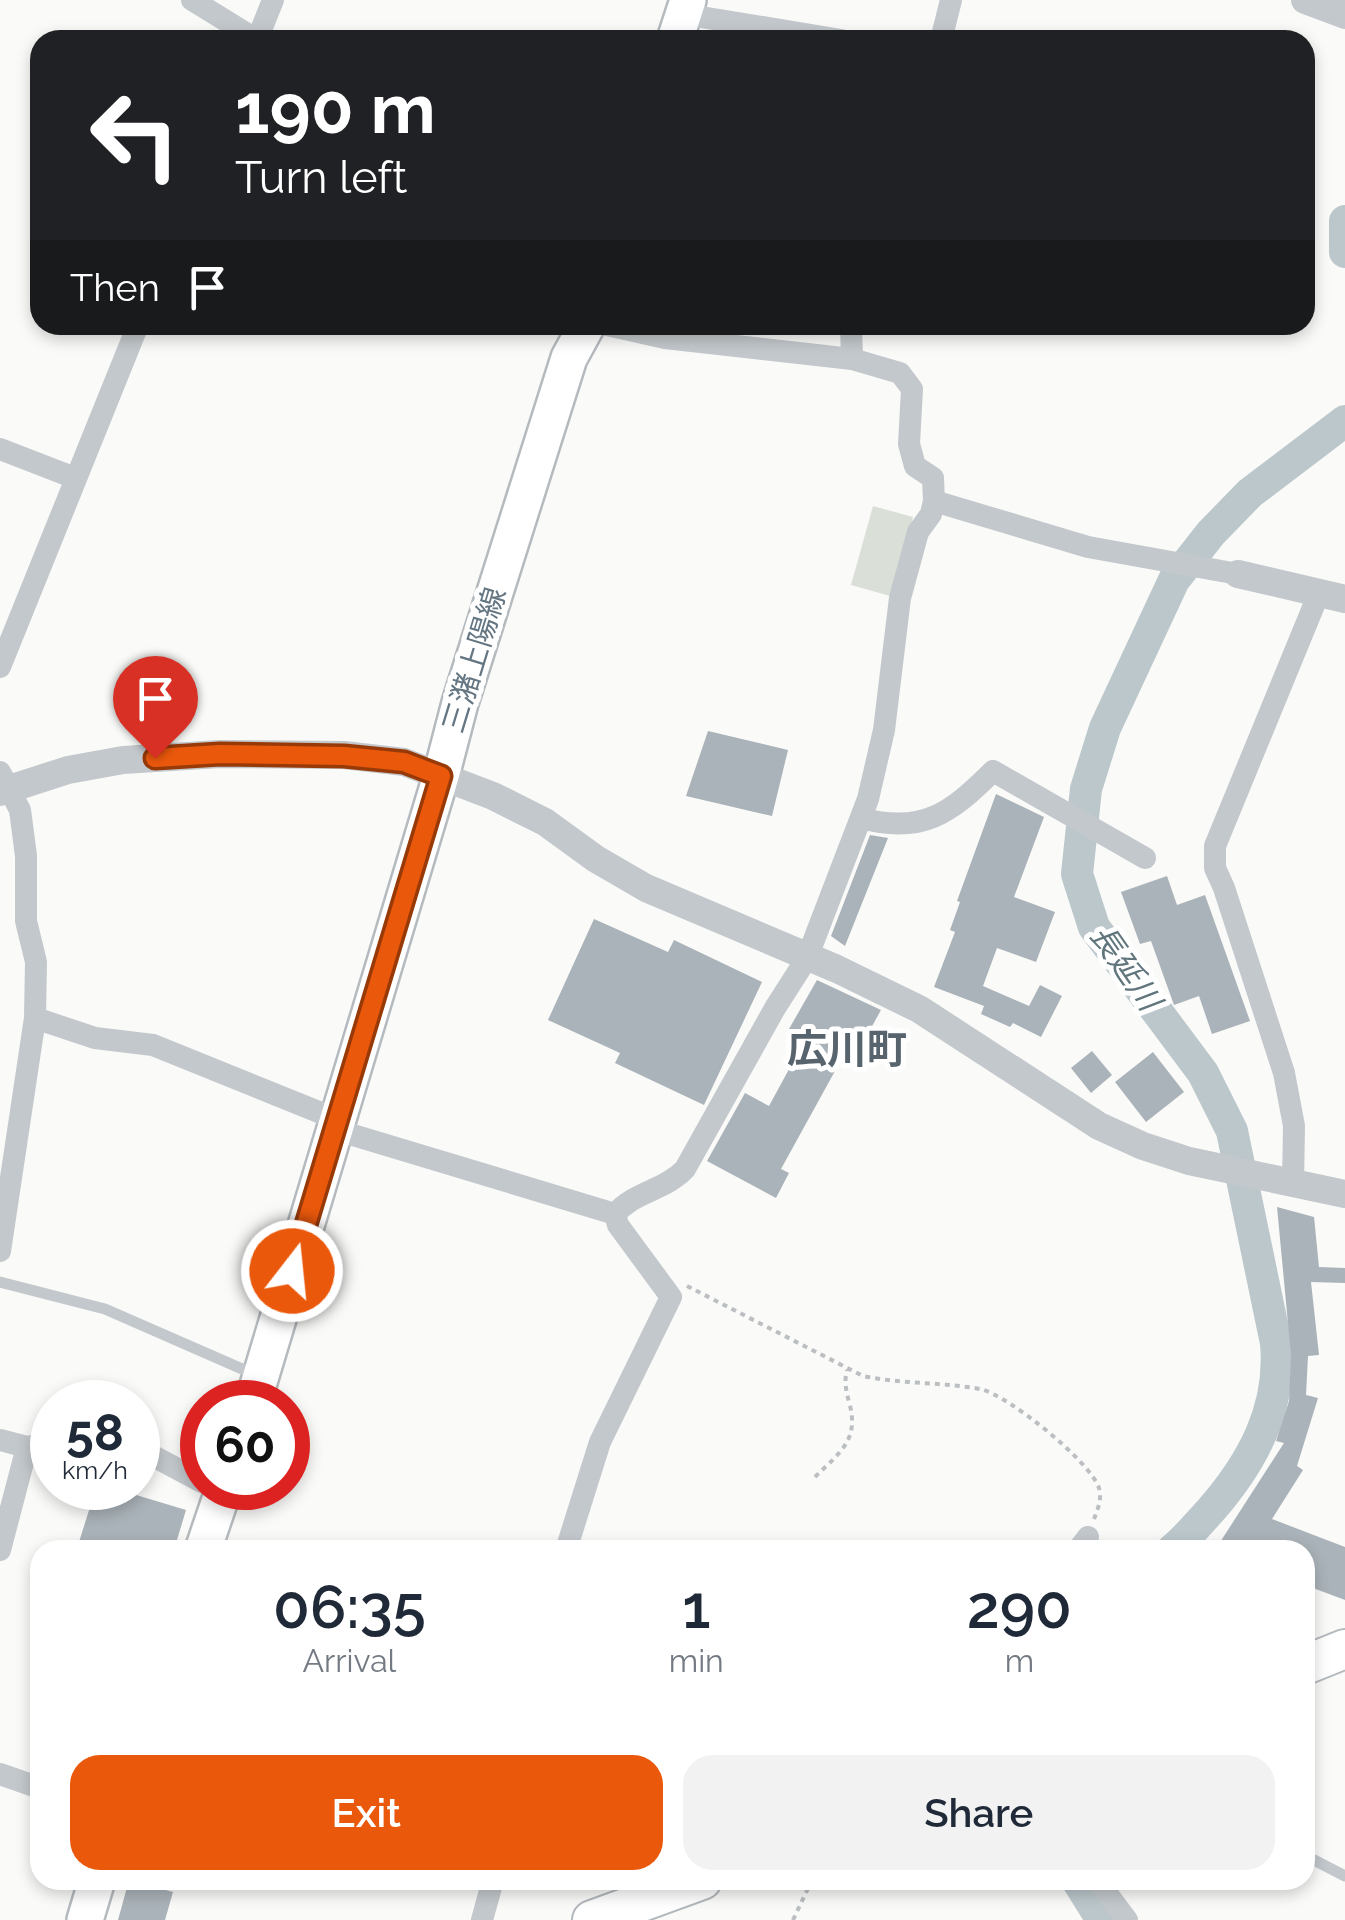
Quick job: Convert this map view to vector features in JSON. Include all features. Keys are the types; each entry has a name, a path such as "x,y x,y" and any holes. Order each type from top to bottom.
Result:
{"highway":[{"path":"1315,1661 1345,1650"},
{"path":"592,1920 634,1912 681,1890"}],"main road":[{"name":"三潴上陽線","path":"260,1380 460,702 569,358 582,335"},
{"path":"206,1540 211,1510"},
{"path":"85,1920 94,1890"}],"street":[{"path":"192,0 241,30"},
{"path":"261,30 273,0"},
{"path":"944,30 951,0"},
{"path":"1305,0 1345,15"},
{"path":"682,18 769,30"},
{"path":"0,667 134,335"},
{"path":"615,1214 627,1200 671,1184 685,1169 775,1008 808,958 861,818 884,730 900,598 918,532 934,502 933,478 914,466 908,444 912,389 900,373 852,359 652,335"},
{"path":"851,335 852,359"},
{"path":"0,449 75,478"},
{"path":"934,502 1088,547 1332,596 1215,846 1215,868 1284,1073 1294,1126 1293,1184"},
{"path":"0,1251 35,1018 36,962 26,921 26,856 20,810 3,784 123,760 220,754 344,756 404,762 493,796 545,822 596,859 646,888 919,1009 1054,1098 1114,1132 1189,1161 1345,1194"},
{"path":"861,818 885,825 914,824 943,814 994,771 1146,858"},
{"path":"35,1018 95,1038 153,1045 334,1124 615,1214"},
{"path":"569,1540 600,1442 671,1298 618,1224 615,1214"},
{"path":"0,1440 30,1446"},
{"path":"0,1550 26,1447"},
{"path":"0,1774 30,1784"},
{"path":"482,1920 490,1890"},
{"path":"1104,1890 1127,1920"}],"lane":[{"path":"0,1282 105,1309 238,1380"},
{"path":"1315,1861 1345,1876"}],"path":[{"path":"671,1298 683,1285 698,1290 834,1359 847,1370 894,1382 980,1390 1012,1405 1056,1440 1099,1488 1100,1502 1085,1540"},
{"path":"815,1477 850,1437 854,1419 844,1381 847,1370"},
{"path":"793,1920 807,1890"}],"shaded area":[{"path":"873,506 913,517 896,592 890,596 851,585"}],"building":[{"path":"708,731 788,750 772,816 686,796"},
{"path":"996,794 1044,817 1014,897 1055,912 1036,962 997,948 983,986 1029,1006 1040,985 1062,996 1041,1037 1013,1023 1010,1027 981,1014 984,1006 934,987 955,932 950,930 960,902 957,901"},
{"path":"870,835 888,838 845,946 831,936"},
{"path":"1167,876 1177,905 1205,895 1250,1021 1212,1034 1199,996 1174,1005 1151,941 1140,944 1121,892"},
{"path":"594,919 668,952 674,940 762,982 704,1105 615,1063 620,1053 548,1020"},
{"path":"817,980 881,1010 855,1057 846,1051 781,1169 789,1173 776,1198 707,1161 745,1093 769,1106 806,1038 789,1029"},
{"path":"1092,1051 1112,1075 1091,1093 1071,1068"},
{"path":"1153,1052 1184,1092 1146,1122 1115,1082"},
{"path":"1277,1207 1314,1217 1319,1267 1345,1268 1345,1283 1311,1282 1319,1355 1308,1356 1306,1395 1318,1398 1297,1466 1303,1470 1272,1519 1345,1547 1345,1600 1315,1589 1315,1540 1221,1540 1284,1443 1276,1441 1289,1401 1291,1355"},
{"path":"160,1502 186,1510 177,1540 80,1540 89,1510 160,1510"},
{"path":"126,1890 173,1892 165,1920 118,1920"}],"waterway":[{"name":"長延川","path":"1345,221 1345,252"},
{"name":"長延川","path":"1183,1540 1225,1493 1261,1434 1274,1390 1276,1343 1232,1131 1203,1073 1094,927 1077,874 1086,789 1105,728 1174,580 1211,533 1250,493 1345,421"},
{"name":"長延川","path":"1083,1890 1102,1920"}],"district":[{"name":"広川町","path":"847,1048"}],"route":[{"path":"155,758 220,754 344,756 404,762 441,776 292,1271"}]}
